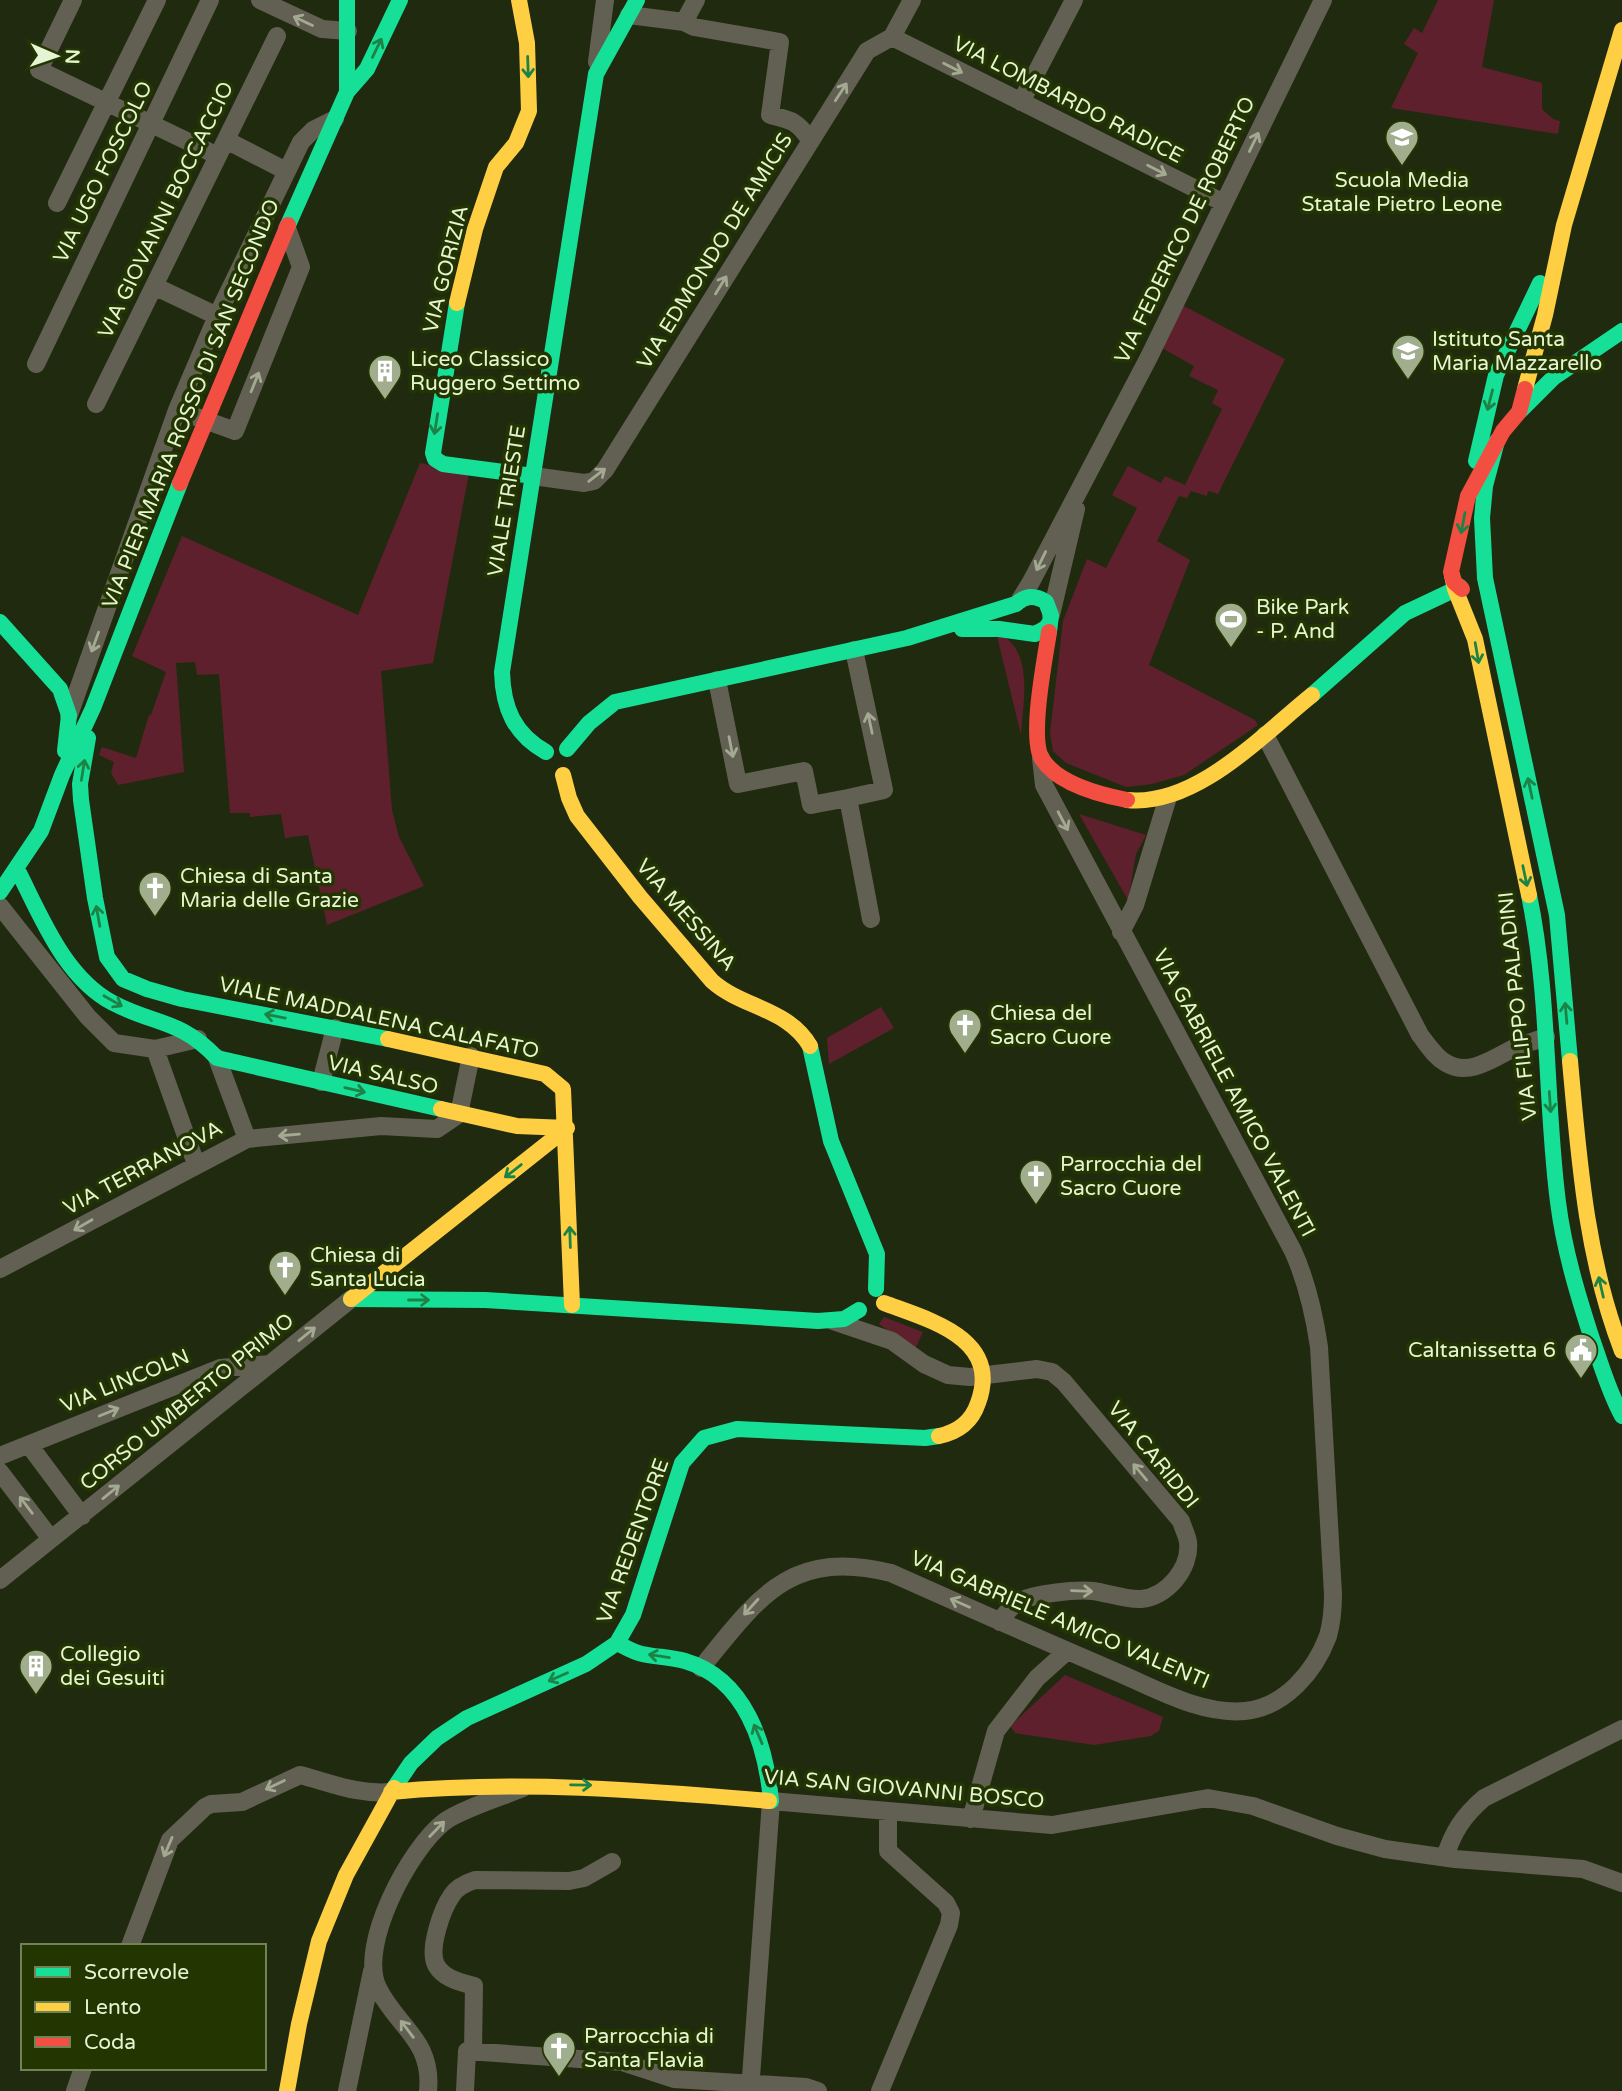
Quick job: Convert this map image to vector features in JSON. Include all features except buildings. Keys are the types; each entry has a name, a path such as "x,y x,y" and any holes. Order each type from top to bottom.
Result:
{"main road":[{"name":"VIA PIER MARIA ROSSO DI SAN SECONDO","path":"93,708 197,438 287,228 347,92 367,69 378,19 400,0"},
{"name":"VIA GORIZIA","path":"519,0 527,43 529,111 516,143 496,167 475,229 455,313 433,453 435,459 443,464 533,476"},
{"path":"347,92 347,4 378,19"},
{"name":"VIALE TRIESTE","path":"546,752 525,740 514,727 505,708 502,672 596,74 633,7"},
{"path":"1519,412 1545,316 1564,225 1622,30"},
{"path":"1405,612 1416,594 1449,577 1496,375 1528,310 1564,225"},
{"path":"1528,310 1517,358 1522,370 1528,375 1537,379 1553,378"},
{"path":"1545,316 1556,338"},
{"path":"1468,496 1497,441 1519,412 1553,378 1622,331"},
{"path":"1569,350 1577,353 1591,352"},
{"path":"1497,441 1485,486 1482,518 1485,573 1557,915 1583,1198 1600,1284 1622,1351"},
{"path":"567,749 600,711 615,702 934,631 1018,602 1026,596 1040,597 1050,608 1035,732 1041,758 1056,774 1098,794 1130,801 1168,797 1214,775 1265,734 1449,577 1463,556 1474,556 1485,573"},
{"path":"1449,577 1474,589 1485,573"},
{"name":"VIA FILIPPO PALADINI","path":"1449,577 1475,639 1534,918 1558,1203 1571,1271 1611,1395 1622,1416"},
{"path":"1018,602 1013,616 1014,622 1023,632 1039,696"},
{"path":"934,631 986,628 1035,634 1041,632 1050,618"},
{"path":"0,622 60,689 69,715 61,775"},
{"path":"0,892 41,831 61,775 93,708"},
{"name":"VIALE MADDALENA CALAFATO","path":"93,708 80,785 102,938 115,973 124,980 170,994 335,1028 378,1030 545,1074 556,1081 563,1089 565,1099 572,1305"},
{"path":"556,746 567,749 572,760 568,771 557,775 547,770 544,764 546,752 556,746"},
{"name":"VIA MESSINA","path":"563,775 577,816 640,897 712,981 721,989 789,1021 806,1035 831,1141 877,1254 880,1296"},
{"path":"41,831 66,820 77,821 85,832"},
{"path":"17,869 65,959 89,984 111,1002 180,1029 198,1039 217,1058"},
{"name":"VIA SALSO","path":"217,1058 321,1082 461,1106 517,1126 567,1128"},
{"name":"CORSO UMBERTO PRIMO","path":"351,1299 567,1128"},
{"path":"351,1299 485,1300 832,1321 844,1319 859,1310 857,1304 860,1293 870,1288 880,1296 959,1336 972,1347 984,1376"},
{"name":"VIA REDENTORE","path":"287,2091 299,2024 323,1931 346,1875 391,1792 411,1763 447,1731 467,1718 586,1664 617,1643 633,1615 682,1463 693,1448 704,1438 737,1429 925,1438 944,1435 959,1429 969,1418 979,1398 984,1376"},
{"path":"617,1643 643,1654 689,1662 710,1672 727,1687 746,1710 765,1752 771,1801"},
{"name":"VIA SAN GIOVANNI BOSCO","path":"391,1792 432,1787 533,1784 593,1786 771,1801"}],"street":[{"path":"73,0 39,70 151,124 286,171"},
{"path":"57,203 157,0"},
{"name":"VIA UGO FOSCOLO","path":"36,364 211,0"},
{"path":"260,0 322,29 348,31"},
{"path":"596,74 606,0"},
{"path":"684,22 696,0"},
{"name":"VIA EDMONDO DE AMICIS","path":"533,476 584,483 594,481 605,470 867,51 892,37 912,0"},
{"path":"1021,102 1074,0"},
{"name":"VIA FEDERICO DE ROBERTO","path":"1084,479 1149,357 1323,0"},
{"path":"633,7 694,27 780,42 770,115 789,119 800,125 811,141"},
{"name":"VIA GIOVANNI BOCCACCIO","path":"96,404 277,36"},
{"name":"VIA LOMBARDO RADICE","path":"892,37 1224,203"},
{"name":"VIA PIER MARIA ROSSO DI SAN SECONDO","path":"69,715 217,316 301,142 313,130 335,119"},
{"path":"183,412 235,431 300,267 287,228"},
{"path":"154,286 217,316"},
{"path":"1018,602 1084,479"},
{"path":"1050,618 1057,580 1084,479"},
{"path":"717,680 738,784 804,771 811,805 884,790 854,650"},
{"path":"1265,734 1420,1035 1438,1057 1449,1065 1465,1068 1483,1064 1516,1047 1546,1037"},
{"name":"VIA GABRIELE AMICO VALENTI","path":"701,1668 751,1607 772,1588 805,1573 833,1567 861,1567 891,1573 1067,1651 1205,1707 1247,1711 1269,1704 1288,1693 1319,1656 1328,1635 1334,1594 1319,1347 1306,1280 1044,785 1041,758"},
{"path":"848,797 871,919"},
{"path":"1121,932 1135,905 1168,797"},
{"path":"0,906 88,1017 114,1043 155,1049 198,1039"},
{"path":"321,1082 335,1028"},
{"path":"155,1049 196,1164"},
{"path":"461,1106 471,1056"},
{"path":"217,1058 247,1139"},
{"name":"VIA TERRANOVA","path":"0,1269 247,1139 382,1126 437,1129 461,1106"},
{"name":"CORSO UMBERTO PRIMO","path":"0,1580 351,1299"},
{"path":"832,1321 892,1341 924,1364 948,1375 984,1376"},
{"name":"VIA LINCOLN","path":"0,1456 220,1368 270,1364"},
{"name":"VIA CARIDDI","path":"984,1376 1037,1369 1052,1372 1064,1382 1181,1521 1188,1543 1186,1560 1179,1574 1162,1593 1141,1599 1090,1590 1067,1590 1020,1601 1006,1612 1000,1622"},
{"path":"29,1445 82,1516"},
{"path":"0,1472 51,1539"},
{"path":"971,1819 996,1731 1037,1678 1067,1651"},
{"path":"1445,1857 1453,1831 1467,1812 1484,1798 1622,1729"},
{"path":"131,1944 173,1836 205,1807 242,1802 300,1775 363,1792 391,1792"},
{"path":"347,2091 377,1940 390,1898 418,1849 445,1820 533,1784"},
{"name":"VIA SAN GIOVANNI BOSCO","path":"771,1801 1052,1825 1209,1798 1253,1806 1337,1836 1385,1849 1583,1869 1622,1883"},
{"path":"750,2087 771,1801"},
{"path":"880,2091 949,1925 951,1913 946,1903 888,1851 888,1811"},
{"path":"465,2091 474,1986 453,1980 435,1963 435,1937 452,1895 464,1884 475,1880 569,1881 584,1878 612,1862"},
{"path":"372,1968 378,1988 421,2047 429,2076 428,2091"},
{"path":"470,2051 622,2062 674,2085 806,2087 818,2091"},
{"path":"75,2091 82,2070"}],"shaded area":[{"path":"1438,0 1494,0 1482,67 1542,83 1542,109 1553,119 1560,121 1558,134 1391,108 1418,53 1404,44 1414,28 1422,33"},
{"path":"1182,305 1285,359 1218,494 1208,491 1207,496 1191,491 1187,498 1179,496 1157,541 1190,560 1149,665 1255,720 1258,725 1184,775 1152,784 1126,787 1066,763 1053,751 1050,733 1063,621 1087,559 1106,568 1137,508 1112,495 1128,466 1161,483 1165,476 1185,485 1222,409 1212,403 1218,390 1189,376 1194,366 1162,348"},
{"path":"420,463 469,473 433,663 381,671 392,810 399,837 424,886 327,925 308,835 285,838 281,814 250,817 250,813 230,813 219,674 197,675 195,662 176,663 184,772 118,785 111,773 114,762 99,755 102,747 136,758 166,672 132,656 182,536 358,615"},
{"path":"996,632 1017,650 1022,663 1024,692 1021,735"},
{"path":"1079,814 1146,835 1136,854 1128,900"},
{"path":"881,1007 894,1028 829,1064 827,1038"},
{"path":"884,1317 923,1332 915,1349 879,1324"},
{"path":"1065,1675 1163,1717 1159,1731 1151,1736 1094,1745 1015,1733 1010,1726"}],"traffic: fast":[{"path":"347,0 347,92"},
{"path":"288,225 347,92 367,69 400,0"},
{"path":"546,752 526,737 512,719 505,697 502,672 596,74 637,0"},
{"path":"1476,461 1496,375 1540,283"},
{"path":"457,303 433,453 435,459 443,464 533,476"},
{"path":"1521,410 1553,378 1622,331"},
{"path":"1497,441 1485,486 1482,518 1485,578 1557,915 1570,1061"},
{"path":"0,892 41,831 62,775 93,708 180,483"},
{"path":"1312,695 1405,613 1460,587"},
{"path":"567,749 589,723 615,702 907,638 1016,604 1027,598 1034,597 1046,602 1051,615 1049,632"},
{"path":"0,622 60,689 69,715 65,751"},
{"path":"962,629 999,629 1035,634 1046,628 1050,622"},
{"path":"88,738 80,784 95,898 107,957 123,979 182,999 388,1039"},
{"path":"17,869 67,962 96,992 113,1003 179,1029 204,1045 217,1058 441,1109"},
{"path":"1529,895 1541,971 1554,1164 1564,1238 1587,1325 1609,1389 1622,1416"},
{"path":"810,1046 831,1141 877,1254 876,1289"},
{"path":"351,1299 485,1300 818,1321 844,1319 859,1310"},
{"path":"394,1788 411,1763 437,1738 467,1718 586,1664 617,1643 633,1615 682,1463 704,1438 737,1429 925,1438 939,1436"},
{"path":"617,1643 632,1651 685,1661 706,1670 738,1698 758,1737 768,1780 769,1801"}],"traffic: slow":[{"path":"457,303 475,229 496,167 516,143 529,111 527,43 519,0"},
{"path":"1525,389 1545,315 1564,225 1622,30"},
{"path":"1452,575 1475,639 1529,895"},
{"path":"1127,800 1153,799 1178,792 1203,780 1250,748 1312,695"},
{"path":"563,775 577,816 640,897 712,981 790,1024 810,1046"},
{"path":"388,1039 545,1074 563,1089 572,1305"},
{"path":"1570,1061 1581,1172 1592,1244 1610,1316 1622,1351"},
{"path":"441,1109 517,1126 567,1128"},
{"path":"351,1299 567,1128"},
{"path":"884,1303 940,1325 957,1335 971,1347 980,1362 983,1381 972,1415 963,1425 939,1436"},
{"path":"391,1792 486,1787 580,1788 769,1801"},
{"path":"287,2091 299,2024 319,1941 346,1875 394,1788"}],"traffic: jam":[{"path":"180,483 288,225"},
{"path":"1462,589 1454,582 1451,572 1468,496 1503,431 1519,412 1525,389"},
{"path":"1049,632 1037,717 1038,749 1042,759 1049,768 1069,782 1127,800"}],"place":[{"name":"Scuola Media Statale Pietro Leone","path":"1402,167"},
{"name":"Istituto Santa Maria Mazzarello","path":"1408,381"},
{"name":"Liceo Classico Ruggero Settimo","path":"385,401"},
{"name":"Bike Park - P. And","path":"1231,649"},
{"name":"Chiesa di Santa Maria delle Grazie","path":"155,918"},
{"name":"Chiesa del Sacro Cuore","path":"965,1055"},
{"name":"Parrocchia del Sacro Cuore","path":"1036,1206"},
{"name":"Chiesa di Santa Lucia","path":"285,1297"},
{"name":"Caltanissetta 6","path":"1581,1380"},
{"name":"Collegio dei Gesuiti","path":"36,1696"},
{"name":"Parrocchia di Santa Flavia","path":"559,2078"}]}
